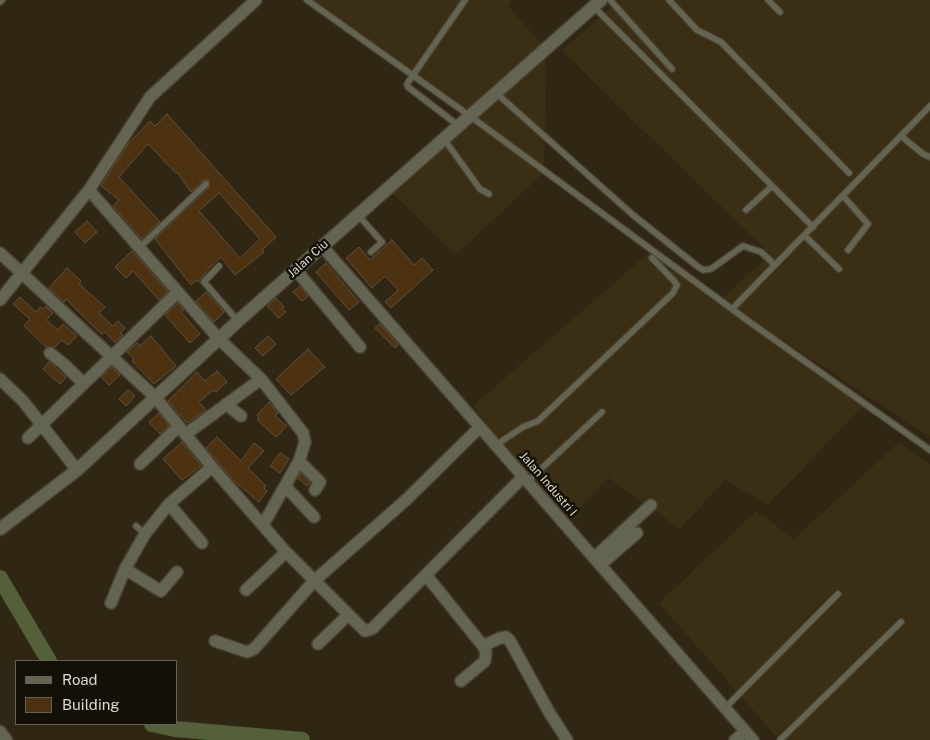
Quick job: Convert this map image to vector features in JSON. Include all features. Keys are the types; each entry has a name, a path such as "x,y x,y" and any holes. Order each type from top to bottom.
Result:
{"street":[{"path":"0,300 89,190 150,97 256,0"},
{"name":"Jalan Ciu","path":"0,529 77,470 238,321 598,3"},
{"path":"89,190 219,339 261,379 303,433 305,442 299,461 263,525"},
{"name":"Jalan Industri I","path":"322,246 749,736"},
{"path":"0,253 155,397 212,467 286,552 361,629 367,631 372,629 525,479"},
{"path":"296,270 360,347"},
{"path":"28,438 111,355 178,292"},
{"path":"50,353 65,364 83,383"},
{"path":"0,379 23,401 77,470"},
{"path":"140,464 183,430 226,404 261,379"},
{"path":"226,404 241,416"},
{"path":"215,641 247,652 254,650 314,581 397,508 480,428"},
{"path":"299,461 320,482 315,490"},
{"path":"111,602 140,530 212,467"},
{"path":"285,486 314,518"},
{"path":"170,504 202,543"},
{"path":"597,561 651,505"},
{"path":"597,561 637,533"},
{"path":"246,590 286,552"},
{"path":"125,569 161,591 177,572"},
{"path":"426,575 486,652 484,661 461,681"},
{"path":"318,644 348,615"},
{"path":"483,646 500,638 506,637 510,641 549,712 567,740"},
{"path":"0,732 6,740"},
{"path":"735,740 749,736"}],"lane":[{"path":"307,0 930,450"},
{"path":"459,126 408,87 407,84 465,0"},
{"path":"610,0 672,69"},
{"path":"670,0 698,30 721,42 849,173"},
{"path":"768,0 780,12"},
{"path":"598,3 812,227"},
{"path":"496,93 633,215 703,270 711,269 743,246 762,252 775,266"},
{"path":"733,308 930,106"},
{"path":"901,136 930,157"},
{"path":"444,139 480,189 489,194"},
{"path":"139,248 206,184"},
{"path":"746,210 772,186"},
{"path":"843,196 868,224 848,250"},
{"path":"358,214 382,242 370,252"},
{"path":"805,236 839,269"},
{"path":"496,445 523,427 538,421 673,293 677,285 652,258"},
{"path":"219,266 204,282 238,321"},
{"path":"525,479 602,412"},
{"path":"725,708 838,594"},
{"path":"780,740 901,622"}],"shaded area":[{"path":"306,0 512,0 508,6 546,49 544,172 456,255 388,189 468,118"},
{"path":"619,0 930,0 930,437 729,305 865,404 768,505 725,480 680,529 609,478 564,524 473,406 652,250 721,300 770,254 562,51"},
{"path":"899,442 930,465 930,740 779,740 659,603 756,511 794,539"}],"building":[{"path":"167,114 276,237 262,250 264,252 235,275 221,257 208,269 199,282 196,280 191,285 155,239 209,187 209,180 203,180 191,192 177,172 148,144 119,177 160,222 142,239 113,206 119,200 101,186 128,144 150,121 155,126","holes":["219,193 260,239 240,258 199,211"]},
{"path":"87,221 97,232 85,243 75,232"},
{"path":"392,240 414,265 422,258 433,270 391,308 385,302 398,290 385,276 372,288 346,258 359,247 370,260"},
{"path":"132,251 168,292 159,300 133,271 126,278 115,267"},
{"path":"326,263 359,302 349,310 316,272"},
{"path":"67,268 81,281 79,284 105,307 99,313 113,326 118,321 125,328 120,333 123,335 115,342 105,332 102,334 66,299 64,302 49,288"},
{"path":"300,286 308,296 302,301 293,292"},
{"path":"206,292 224,312 214,322 196,301"},
{"path":"20,297 36,312 40,307 43,309 46,306 53,313 46,320 58,330 63,324 77,336 68,345 62,340 55,347 46,347 24,326 30,319 13,304"},
{"path":"276,298 284,307 282,309 286,312 279,318 267,306"},
{"path":"178,303 184,310 181,312 200,334 190,343 165,315"},
{"path":"380,324 398,345 395,348 375,328"},
{"path":"151,336 176,366 154,384 132,361 134,359 127,352 137,343 140,346"},
{"path":"268,336 276,344 263,356 255,348"},
{"path":"308,349 325,367 291,395 276,379"},
{"path":"49,362 66,377 60,384 43,369"},
{"path":"112,367 120,375 109,385 101,377"},
{"path":"217,371 227,382 216,392 213,390 199,402 206,410 187,423 168,401 197,372 205,381"},
{"path":"128,390 135,396 126,406 119,399"},
{"path":"269,402 278,413 275,416 287,426 276,437 257,420 259,418 257,415"},
{"path":"159,413 169,426 160,434 149,422"},
{"path":"217,437 241,461 254,443 264,451 248,468 266,486 264,488 267,491 259,502 233,480 206,448"},
{"path":"182,442 201,466 182,480 163,459"},
{"path":"280,453 289,459 280,473 270,466"},
{"path":"301,473 310,483 307,486 298,478"}],"waterway":[{"path":"0,578 48,660"},
{"path":"157,725 175,729 302,740"}]}
